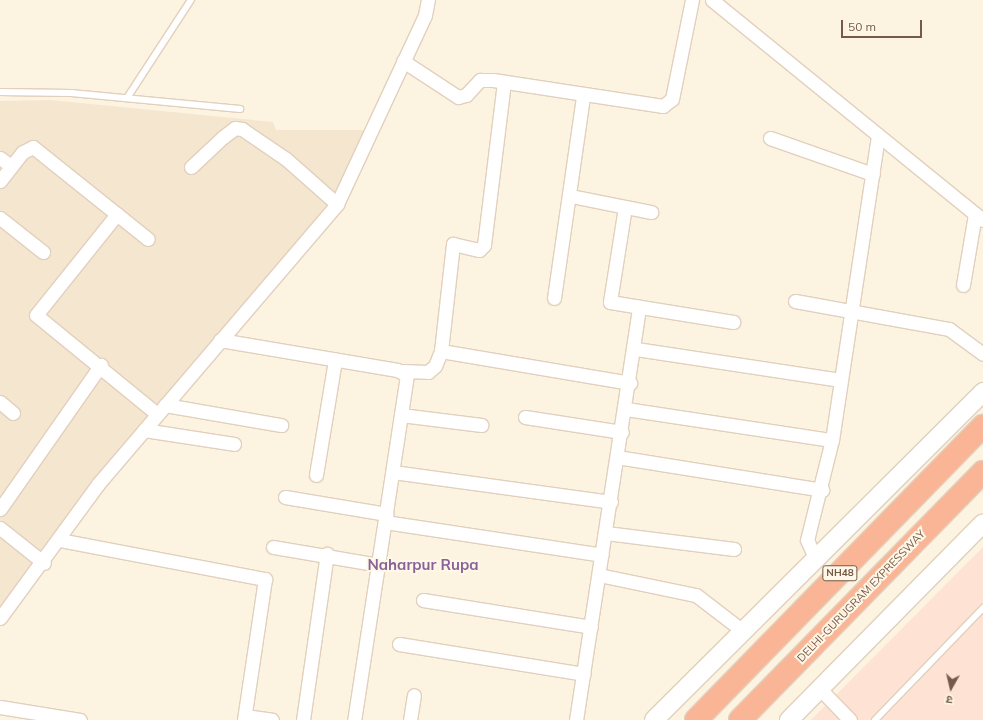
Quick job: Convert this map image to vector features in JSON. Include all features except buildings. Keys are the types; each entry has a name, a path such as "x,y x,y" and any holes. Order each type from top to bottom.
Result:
{"highway":[{"name":"NH48","path":"696,720 983,426"},
{"name":"DELHI-GURUGRAM EXPRESSWAY","path":"740,720 983,472"}],"main road":[{"path":"654,720 744,632 983,392"},
{"path":"789,720 983,524"}],"street":[{"path":"0,618 44,563 98,484 337,204 403,62 428,0"},
{"path":"403,62 458,97 466,95 480,80 504,82 652,107 670,103 692,0"},
{"path":"712,0 878,137 979,217 963,285"},
{"path":"220,340 403,371 428,372 435,366 441,350 453,244 479,250 484,245 504,82"},
{"path":"554,298 571,196 583,96"},
{"path":"191,167 223,137 235,128 242,129 286,159 337,204"},
{"path":"816,560 807,540 822,490 832,440 878,137"},
{"path":"770,138 873,174"},
{"path":"0,181 11,166 28,148 33,147 148,239"},
{"path":"0,158 11,166"},
{"path":"571,196 651,212"},
{"path":"625,207 610,302 733,322"},
{"path":"117,214 36,315 161,410 281,425"},
{"path":"0,218 43,252"},
{"path":"795,301 949,329 983,354"},
{"path":"576,720 636,349 639,307"},
{"path":"636,349 841,380"},
{"path":"441,350 630,383"},
{"path":"316,475 335,360"},
{"path":"0,509 101,365"},
{"path":"354,720 401,414 409,380 403,371"},
{"path":"0,402 13,413"},
{"path":"626,409 832,440"},
{"path":"401,414 481,425"},
{"path":"525,417 622,432"},
{"path":"144,430 234,444"},
{"path":"618,457 822,490"},
{"path":"393,472 611,502"},
{"path":"285,497 386,518 602,555"},
{"path":"0,528 44,563"},
{"path":"606,532 734,549"},
{"path":"60,540 265,579 245,718 272,720"},
{"path":"273,547 327,554 379,565"},
{"path":"303,720 327,554"},
{"path":"599,575 696,595 744,632"},
{"path":"423,600 591,627"},
{"path":"399,644 584,674"},
{"path":"820,689 850,720"},
{"path":"410,720 414,695"},
{"path":"0,707 80,720"}],"lane":[{"path":"127,98 191,0"},
{"path":"0,92 127,98 240,109"},
{"path":"875,720 983,608"}],"shaded area":[{"path":"50,100 273,122 276,130 368,130 340,203 206,351 0,617 0,101"},
{"path":"983,547 983,720 811,720"}],"district":[{"name":"Naharpur Rupa","path":"423,565"}]}
